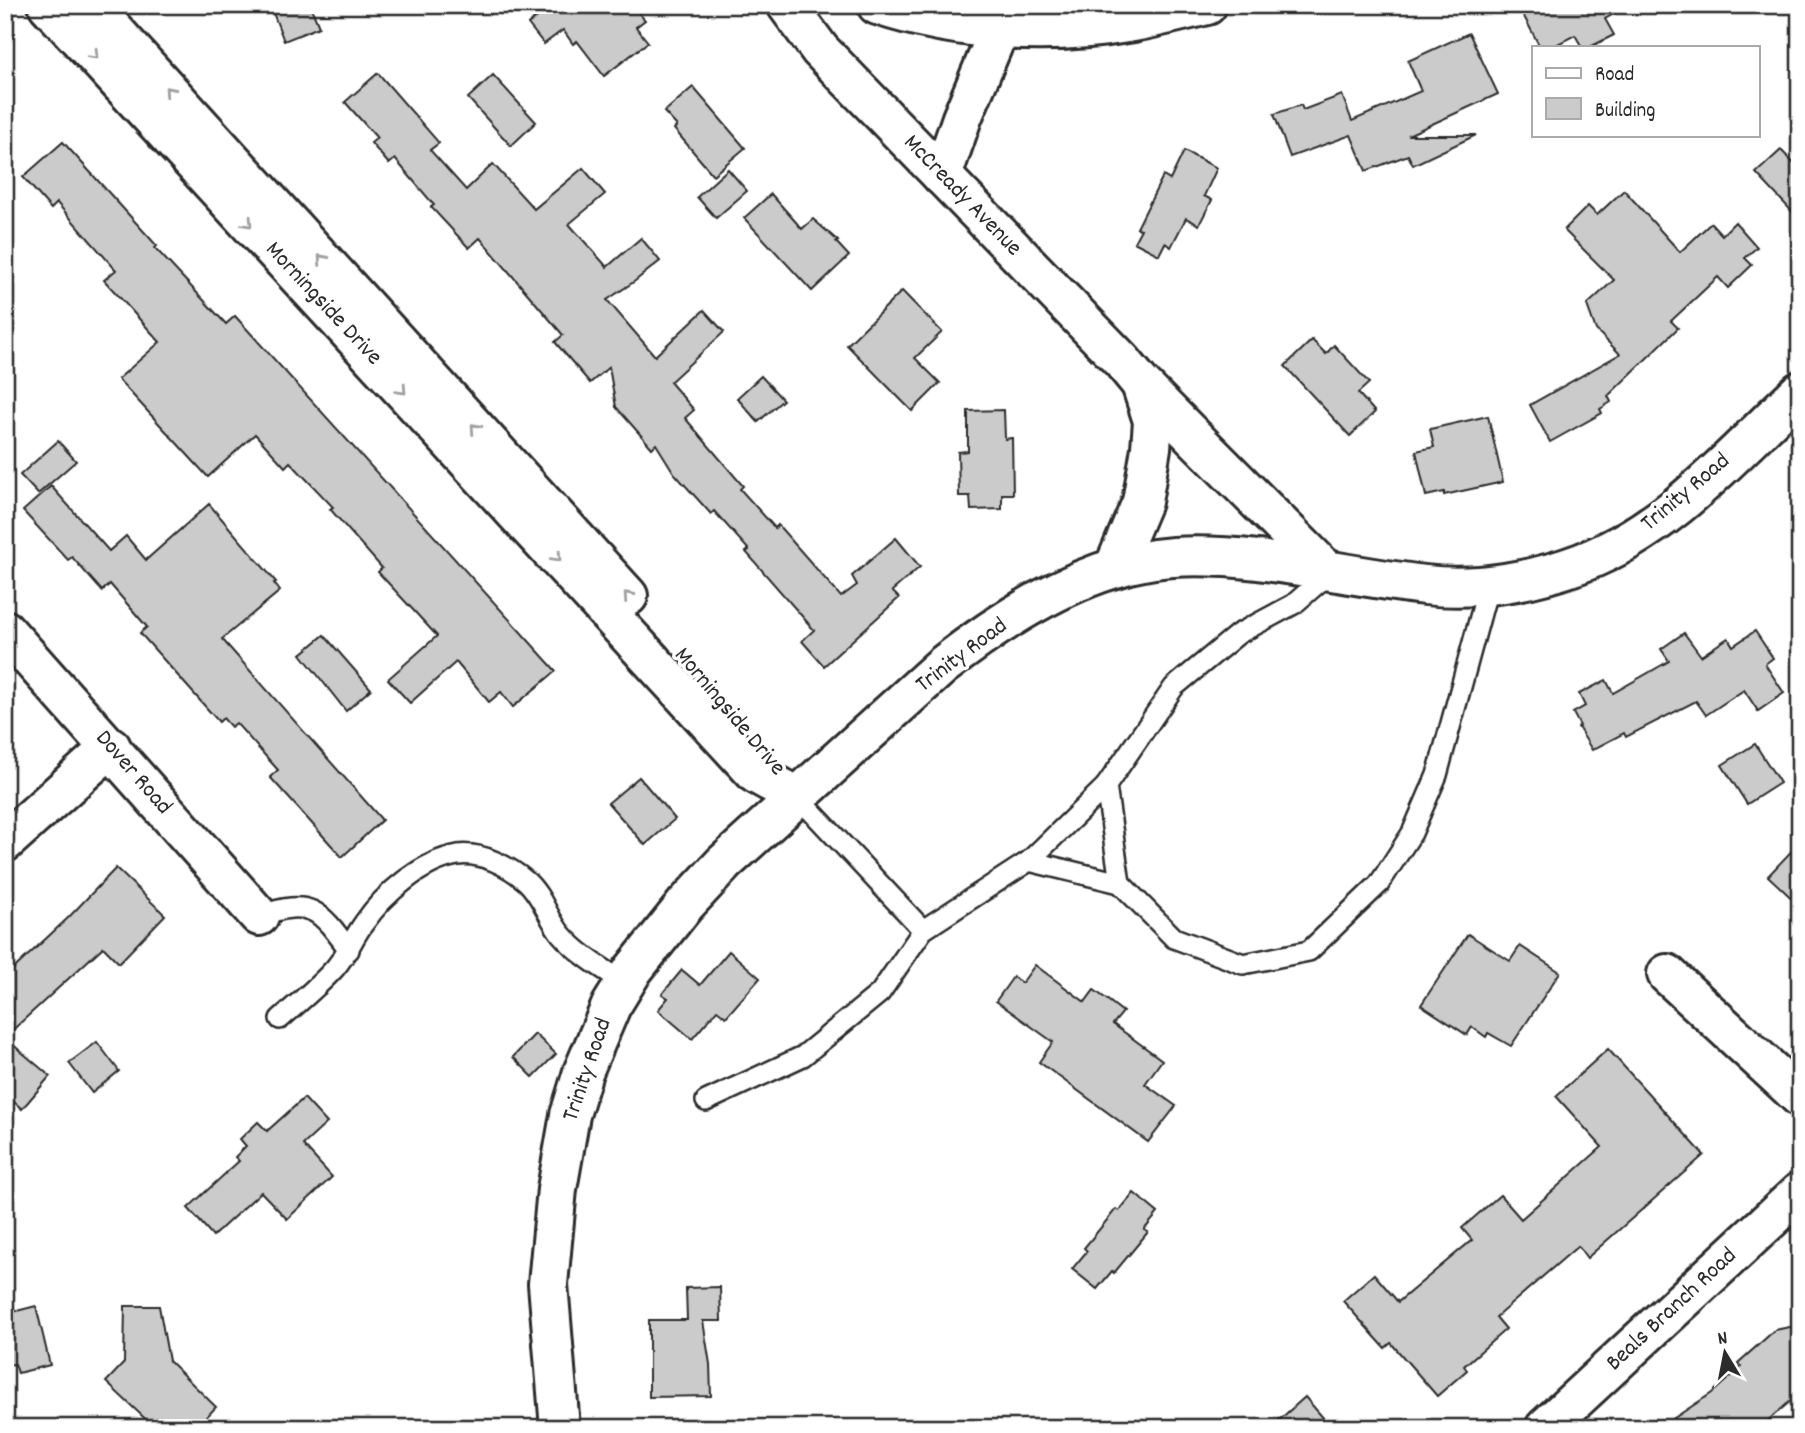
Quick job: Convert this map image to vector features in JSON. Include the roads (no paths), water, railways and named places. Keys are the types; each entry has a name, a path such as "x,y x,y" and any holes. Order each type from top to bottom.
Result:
{"street":[{"name":"Morningside Drive","path":"48,5 756,774 799,797"},
{"name":"Morningside Drive","path":"91,5 772,754 799,797"},
{"name":"McCready Avenue","path":"787,5 820,50 1122,361 1141,384 1325,569"},
{"path":"877,5 964,26 999,30 1085,28 1132,22 1207,5"},
{"path":"942,176 962,118 999,30"},
{"name":"McCready Avenue","path":"1114,568 1142,502 1151,448 1153,421 1141,384"},
{"name":"Trinity Road","path":"560,1428 548,1284 556,1189 570,1115 583,1072 611,1006 625,983 685,905 724,863 942,666 1027,608 1114,568 1171,557 1228,557 1325,569 1427,586 1458,587 1521,580 1584,562 1654,525 1678,507 1800,391"},
{"name":"Dover Road","path":"5,630 259,916"},
{"path":"5,842 111,747"},
{"path":"1667,974 1800,1097"},
{"name":"Beals Branch Road","path":"1545,1428 1800,1192"}],"lane":[{"path":"706,1101 803,1056 880,993 923,930 1029,861 1106,786 1174,687 1238,634 1294,604 1318,583 1325,569"},
{"path":"1029,861 1121,883 1174,939 1243,964 1309,951 1379,884 1412,833 1437,775 1489,584"},
{"path":"1106,786 1121,883"},
{"path":"799,797 923,930"},
{"path":"280,1019 316,987 349,950 362,925 375,908 419,871 460,855 473,855 505,866 528,882 561,933 581,955 625,983"},
{"path":"259,916 293,907 317,912 349,950"}]}
